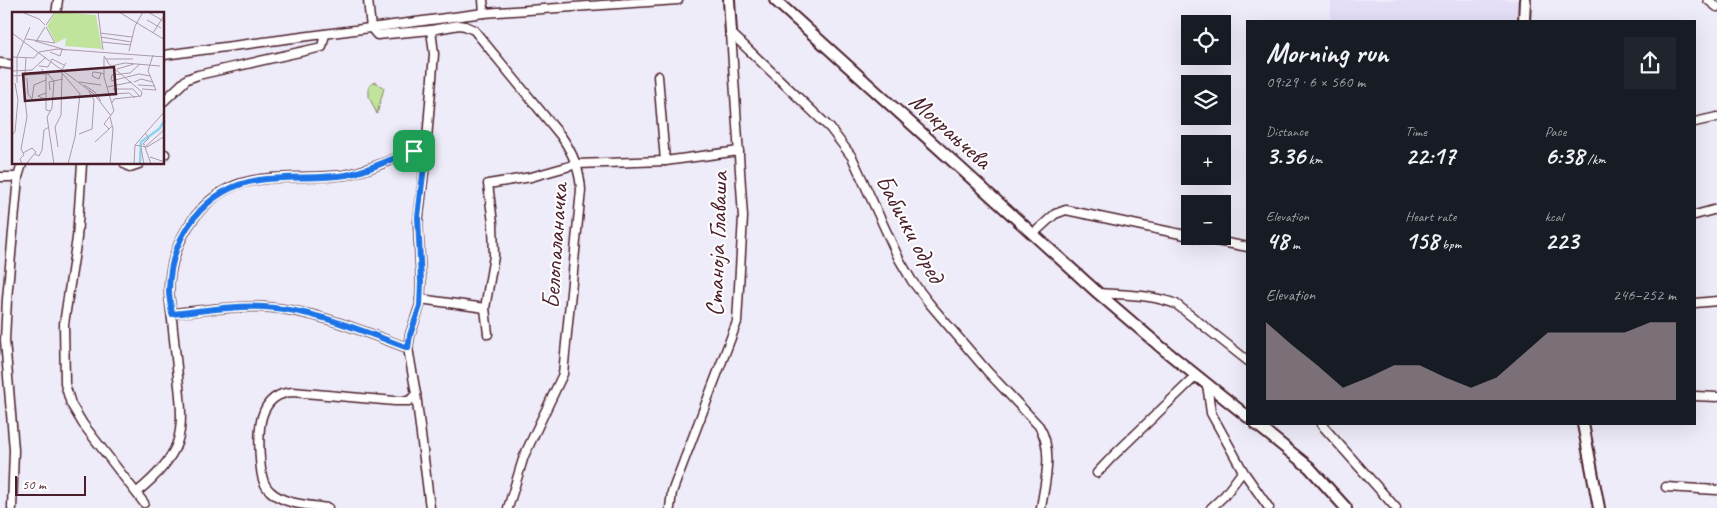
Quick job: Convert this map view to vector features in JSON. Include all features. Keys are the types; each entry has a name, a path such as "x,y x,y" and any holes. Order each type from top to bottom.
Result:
{"street":[{"path":"368,0 371,28"},
{"path":"482,0 484,13"},
{"path":"165,55 484,13 678,0"},
{"name":"Станоја Главаша","path":"670,508 672,492 737,322 743,217 728,0"},
{"name":"Мокрањчева","path":"775,0 1098,293 1196,376 1246,415"},
{"path":"1524,20 1525,0"},
{"path":"1708,0 1717,7"},
{"name":"Белопаланачка","path":"371,28 374,33 382,35 459,25 474,30 561,136 571,150 577,164 581,190 563,374 524,456 508,508"},
{"path":"430,508 416,394 408,348 410,335 420,306 418,217 434,54 431,30"},
{"name":"Бабички одред","path":"731,33 836,135 852,156 899,259 912,281 988,372 1039,426 1045,435 1047,473 1041,508"},
{"path":"165,100 187,79 198,74 322,47 325,34"},
{"path":"658,76 665,161"},
{"path":"1696,122 1717,117"},
{"path":"137,492 149,482 170,456 177,444 180,432 180,400 169,292 177,248 185,229 211,200 230,188 241,184 271,179 329,177 348,174 414,151 426,149"},
{"path":"488,334 485,308 494,256 493,223 488,184 531,177 577,164 665,161 739,151"},
{"path":"12,508 14,450 7,376 5,325 18,177 22,165"},
{"path":"82,165 77,238 64,324 65,384 71,404 83,424 144,503"},
{"path":"0,177 18,177"},
{"path":"1696,215 1717,209"},
{"path":"1034,233 1055,214 1066,210 1181,234"},
{"path":"1231,244 1246,247"},
{"path":"1098,293 1151,296 1176,304 1246,359"},
{"path":"420,299 485,308"},
{"path":"1696,303 1717,301"},
{"path":"172,314 264,307 347,326 408,348"},
{"path":"1097,473 1196,376"},
{"path":"1207,384 1211,413 1243,471 1267,507"},
{"path":"328,508 282,499 270,492 265,486 261,471 258,436 264,411 269,404 286,392 395,401 409,400 416,394"},
{"path":"1696,396 1717,397"},
{"path":"1257,425 1310,467 1346,508"},
{"path":"1322,425 1396,508"},
{"path":"1584,425 1599,508"},
{"path":"1211,508 1225,495 1243,471"},
{"path":"1666,488 1717,490"}],"shaded area":[{"path":"1331,0 1518,0 1517,20 1331,20"}],"green space":[{"path":"375,82 384,88 377,114 369,97 369,86"}],"route":[{"path":"426,149 426,162 418,217 421,282 420,306 410,335 408,348 347,326 293,311 264,307 223,308 172,314 169,292 177,248 185,229 211,200 230,188 241,184 259,180 329,177 348,174 414,151 426,149"}]}
